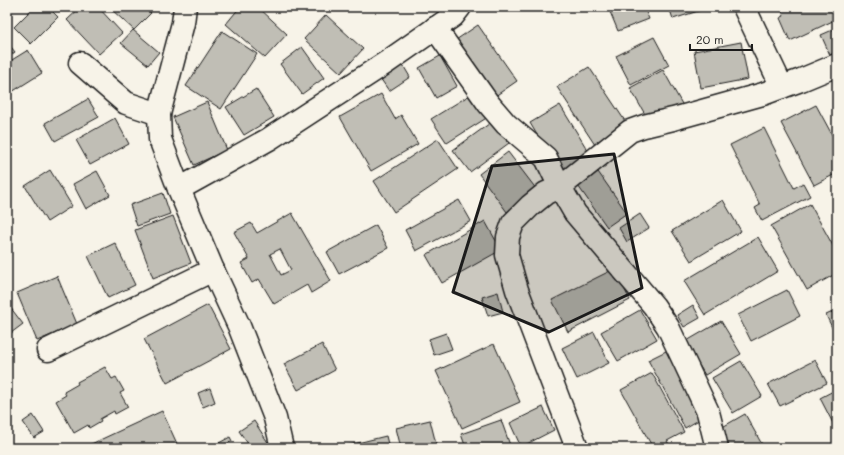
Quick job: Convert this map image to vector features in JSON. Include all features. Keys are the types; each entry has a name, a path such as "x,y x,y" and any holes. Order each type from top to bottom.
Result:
{"street":[{"path":"185,7 183,23 159,114 160,138 179,189 213,270 242,333 275,418 282,448"},
{"path":"179,189 268,139 387,62 453,16 460,7"},
{"path":"744,7 782,87"},
{"path":"436,28 488,103 506,124 546,158 575,213 654,306 668,327 708,412 717,448"},
{"path":"80,62 126,102 159,114"},
{"path":"577,448 517,290 507,255 508,237 513,223 546,193 560,187 630,131 762,94 837,65"},
{"path":"48,350 213,270"}],"highlighted area":[{"path":"614,154 642,288 549,332 453,292 492,166"}],"building":[{"path":"34,7 48,7 58,17 31,44 14,27"},
{"path":"81,7 98,7 122,33 99,54 67,20"},
{"path":"113,7 144,7 151,13 134,30 111,9"},
{"path":"240,7 258,7 287,34 265,58 226,24"},
{"path":"608,7 644,7 649,19 618,31"},
{"path":"669,7 711,7 673,19"},
{"path":"780,7 837,7 837,19 790,41 780,18 784,16"},
{"path":"326,15 363,49 341,73 304,39"},
{"path":"478,25 517,81 488,101 450,44"},
{"path":"837,28 837,52 830,55 821,35"},
{"path":"133,30 159,52 148,65 121,43"},
{"path":"222,31 257,54 221,109 186,86"},
{"path":"654,37 669,65 631,85 616,56"},
{"path":"7,42 15,52 7,58"},
{"path":"741,42 748,79 701,88 694,51"},
{"path":"302,47 324,78 302,94 280,64"},
{"path":"28,50 42,73 7,95 7,63"},
{"path":"440,56 457,86 436,98 419,68"},
{"path":"400,60 410,77 389,91 378,75"},
{"path":"589,67 629,127 597,148 557,87"},
{"path":"663,70 682,104 650,123 630,88"},
{"path":"256,89 274,117 244,135 226,107"},
{"path":"473,93 488,117 447,143 431,119"},
{"path":"381,94 395,119 401,115 418,144 371,171 340,117"},
{"path":"88,99 99,117 55,141 45,123"},
{"path":"207,102 227,150 194,165 173,117"},
{"path":"560,105 593,159 562,177 530,123"},
{"path":"816,105 837,144 837,173 814,185 781,123"},
{"path":"115,118 129,144 90,165 76,140"},
{"path":"493,121 509,143 470,172 453,150"},
{"path":"764,128 794,188 803,183 810,196 762,221 755,208 760,205 730,145"},
{"path":"438,139 458,169 394,212 374,181"},
{"path":"508,152 537,190 507,212 479,174"},
{"path":"596,169 627,213 607,227 576,183"},
{"path":"50,170 72,206 47,222 25,186"},
{"path":"97,171 110,195 86,209 73,184"},
{"path":"163,193 170,214 137,226 130,205"},
{"path":"459,200 471,221 416,251 405,230"},
{"path":"723,200 741,231 691,261 672,231"},
{"path":"810,204 837,253 837,273 807,290 771,226"},
{"path":"292,213 331,281 311,293 307,285 274,304 259,279 252,283 241,263 249,259 234,232 251,223 257,233","holes":["280,249 291,270 281,275 270,254"]},
{"path":"640,214 649,228 627,242 619,228"},
{"path":"173,216 191,263 153,278 135,230"},
{"path":"485,221 501,250 442,283 426,255"},
{"path":"376,225 388,248 339,274 327,252"},
{"path":"758,237 778,271 705,315 684,281"},
{"path":"115,243 135,285 108,298 88,256"},
{"path":"614,269 630,300 568,332 552,300"},
{"path":"57,276 77,324 37,341 17,293"},
{"path":"787,290 800,316 751,341 738,315"},
{"path":"498,292 503,312 488,316 482,297"},
{"path":"7,303 23,324 7,336"},
{"path":"208,305 231,349 167,383 144,339"},
{"path":"693,305 700,318 684,327 677,315"},
{"path":"640,310 657,339 618,361 601,332"},
{"path":"837,310 837,338 826,315"},
{"path":"721,321 741,354 705,375 685,342"},
{"path":"594,332 609,363 577,379 562,348"},
{"path":"446,333 452,349 434,355 429,339"},
{"path":"322,344 335,370 298,390 284,364"},
{"path":"494,344 520,402 462,428 436,371"},
{"path":"666,351 702,418 685,428 648,360"},
{"path":"815,360 827,383 780,406 768,384"},
{"path":"741,361 762,396 733,413 712,378"},
{"path":"105,367 112,379 116,377 124,391 120,393 128,407 115,414 114,411 100,419 101,421 89,428 88,425 74,433 56,401 66,395 64,392 78,384 77,382"},
{"path":"652,373 684,432 667,441 671,448 653,448 621,390"},
{"path":"210,388 215,402 203,407 198,393"},
{"path":"837,389 837,431 820,398"},
{"path":"543,407 554,430 521,447 510,423"},
{"path":"162,411 179,448 88,448 87,446"},
{"path":"745,414 764,448 729,448 719,429"},
{"path":"33,415 44,432 34,438 23,422"},
{"path":"430,420 437,448 401,448 396,428"},
{"path":"501,420 511,448 466,448 461,434"},
{"path":"254,421 269,444 262,448 251,448 239,431"},
{"path":"386,436 389,448 337,448"},
{"path":"230,437 232,441 221,447 219,443"},
{"path":"325,443 327,448 308,448"}]}
